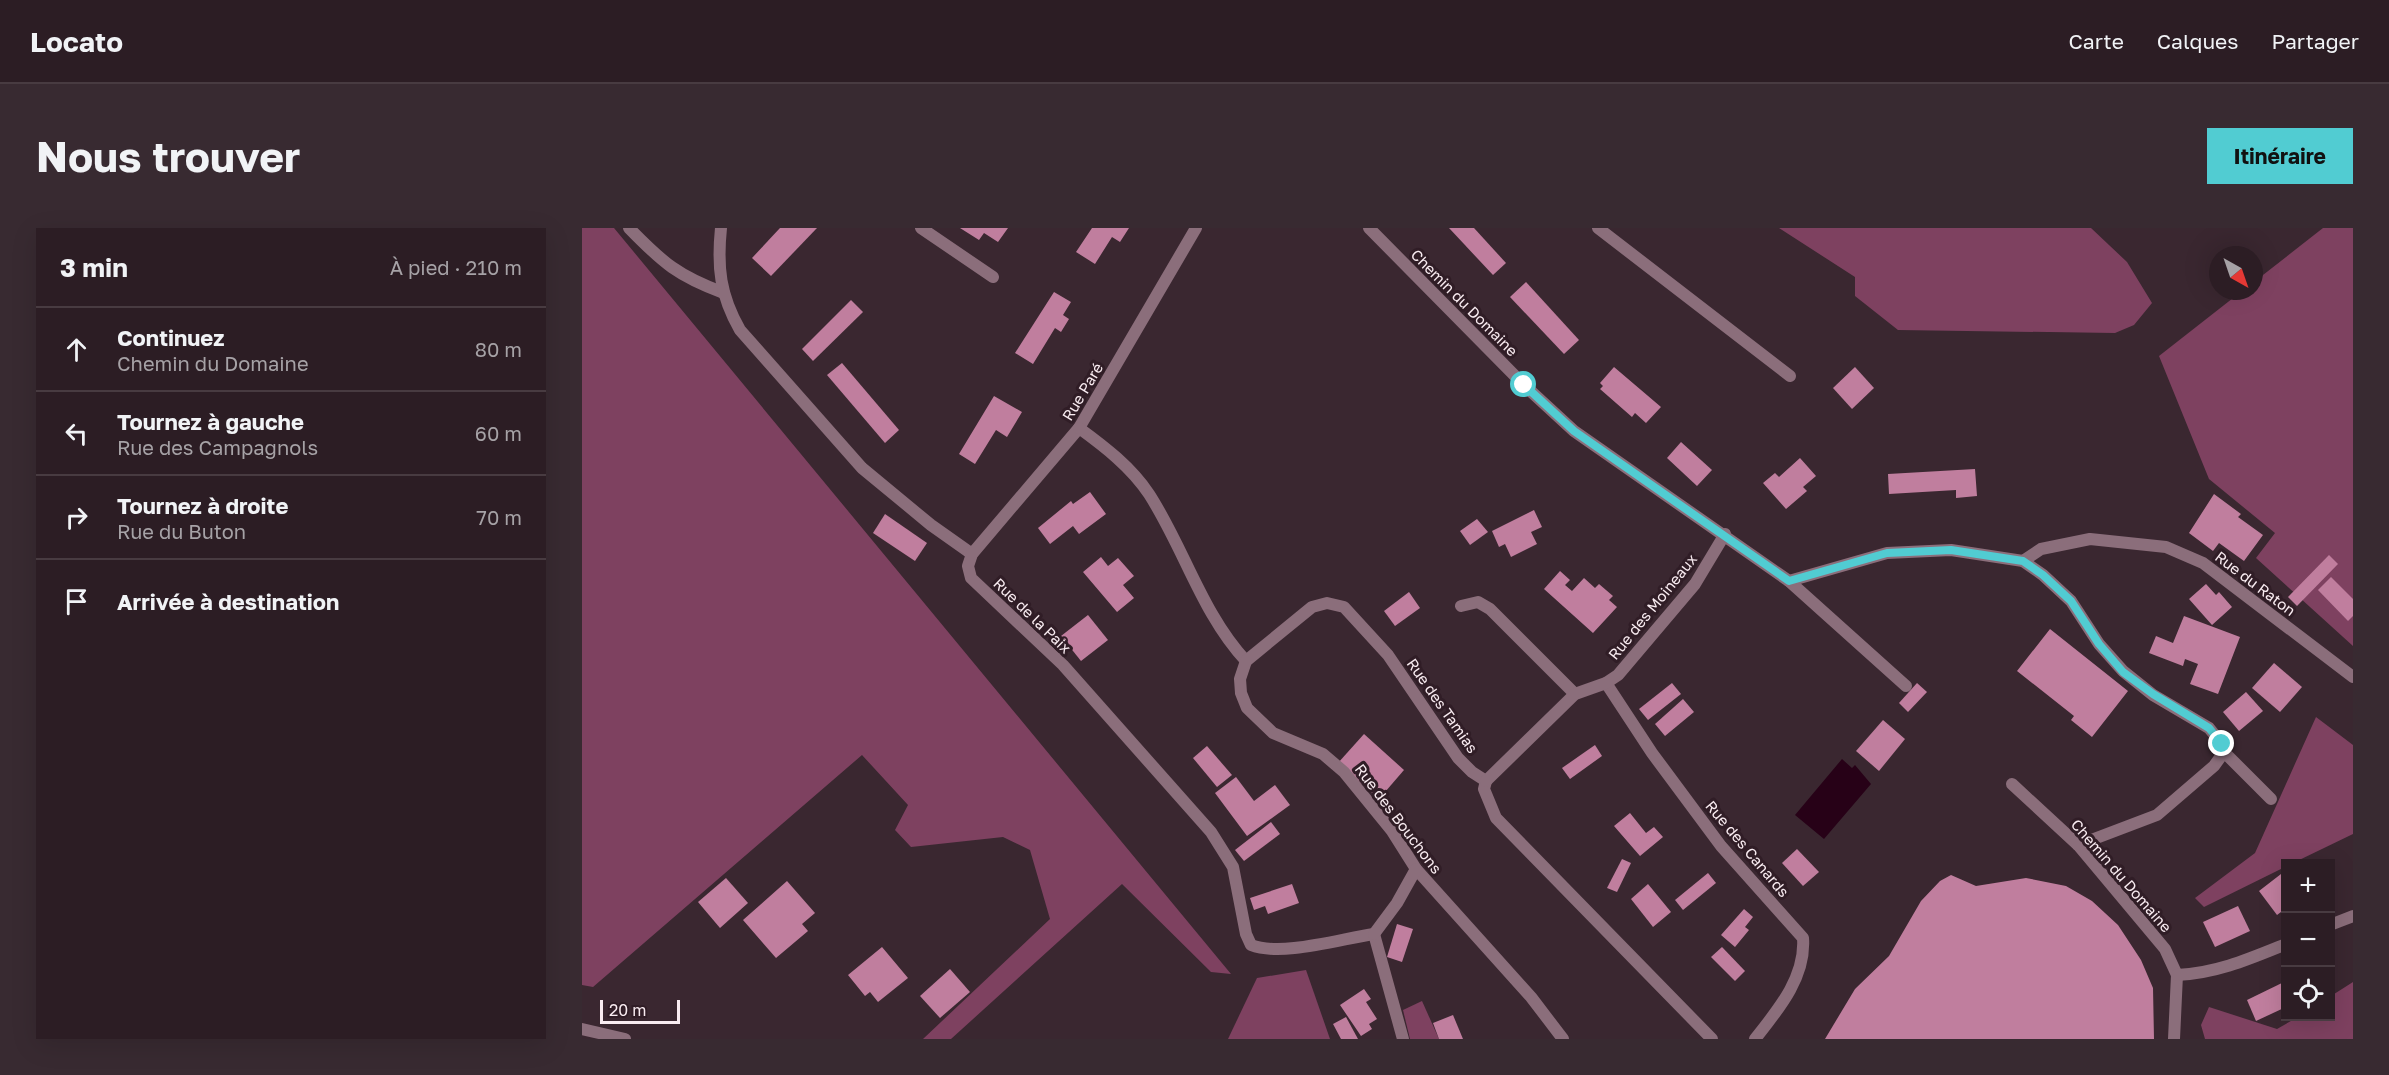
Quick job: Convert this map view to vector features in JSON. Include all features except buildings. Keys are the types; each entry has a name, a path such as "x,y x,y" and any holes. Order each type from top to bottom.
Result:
{"street":[{"path":"629,228 661,260 689,280 724,293"},
{"path":"721,228 718,265 728,310 740,330 862,468 931,525 972,554"},
{"path":"921,228 993,278"},
{"name":"Rue Paré","path":"972,554 1079,428 1196,228"},
{"name":"Chemin du Domaine","path":"1369,228 1524,385 1574,431 1725,534 1789,581 1906,686"},
{"path":"1598,228 1790,376"},
{"path":"1079,428 1129,469 1149,494 1225,636 1246,661"},
{"name":"Rue des Moineaux","path":"1486,781 1575,694 1618,675 1683,599 1707,566 1725,534"},
{"name":"Rue du Raton","path":"2023,561 2041,549 2090,539 2166,547 2203,563 2353,677"},
{"path":"1789,581 1887,553 1951,550 2023,561 2043,575 2071,601 2099,644 2123,672 2153,694 2209,728 2222,744 2224,752 2271,799"},
{"name":"Rue de la Paix","path":"972,554 968,566 971,578 1063,665 1211,832 1233,867 1239,887 1246,934 1251,945 1263,950 1280,949 1374,934"},
{"path":"1461,606 1478,602 1490,609 1575,694"},
{"name":"Rue des Tamias","path":"1246,661 1312,608 1327,603 1344,606 1388,655 1458,758 1472,772 1486,781"},
{"name":"Rue des Bouchons","path":"1246,661 1240,679 1241,693 1247,708 1274,733 1323,754 1344,772 1392,831 1416,869 1530,997 1563,1039"},
{"name":"Rue des Canards","path":"1606,682 1652,753 1721,846 1803,938 1804,956 1795,980 1755,1039"},
{"path":"2078,845 2157,816 2214,766 2224,752"},
{"path":"1486,781 1484,789 1496,818 1712,1039"},
{"name":"Chemin du Domaine","path":"2012,784 2078,845 2165,949 2177,975 2174,1039"},
{"path":"1403,1039 1374,934 1397,903 1416,869"},
{"path":"2335,924 2353,916"},
{"path":"2177,975 2202,974 2235,966 2281,946"},
{"path":"582,1029 626,1039"}],"shaded area":[{"path":"582,228 614,228 1231,974 1211,972 1122,884 951,1039 923,1039 1050,919 1030,850 1003,837 911,847 895,830 908,805 862,755 593,987 582,985"},
{"path":"1779,228 2091,228 2127,262 2152,303 2134,325 2115,333 1898,330 1855,296 1855,277"},
{"path":"2323,228 2353,228 2353,646 2256,558 2275,533 2209,479 2159,356 2231,300 2263,300 2263,275"},
{"path":"2316,717 2353,745 2353,834 2301,859 2281,859 2281,869 2204,907 2195,898 2255,853"},
{"path":"1842,759 1852,768 1855,765 1871,784 1824,839 1795,815"},
{"path":"1306,970 1330,1039 1228,1039 1257,978"},
{"path":"2353,982 2353,1039 2205,1039 2201,1025 2209,1007 2277,1029 2291,1021 2335,1021 2335,993"},
{"path":"1422,1001 1439,1039 1410,1039 1403,1010"}],"route":[{"path":"1524,385 1574,431 1725,534 1789,581 1887,553 1951,550 2023,561 2043,575 2071,601 2099,644 2123,672 2153,694 2209,728 2222,744"}]}
